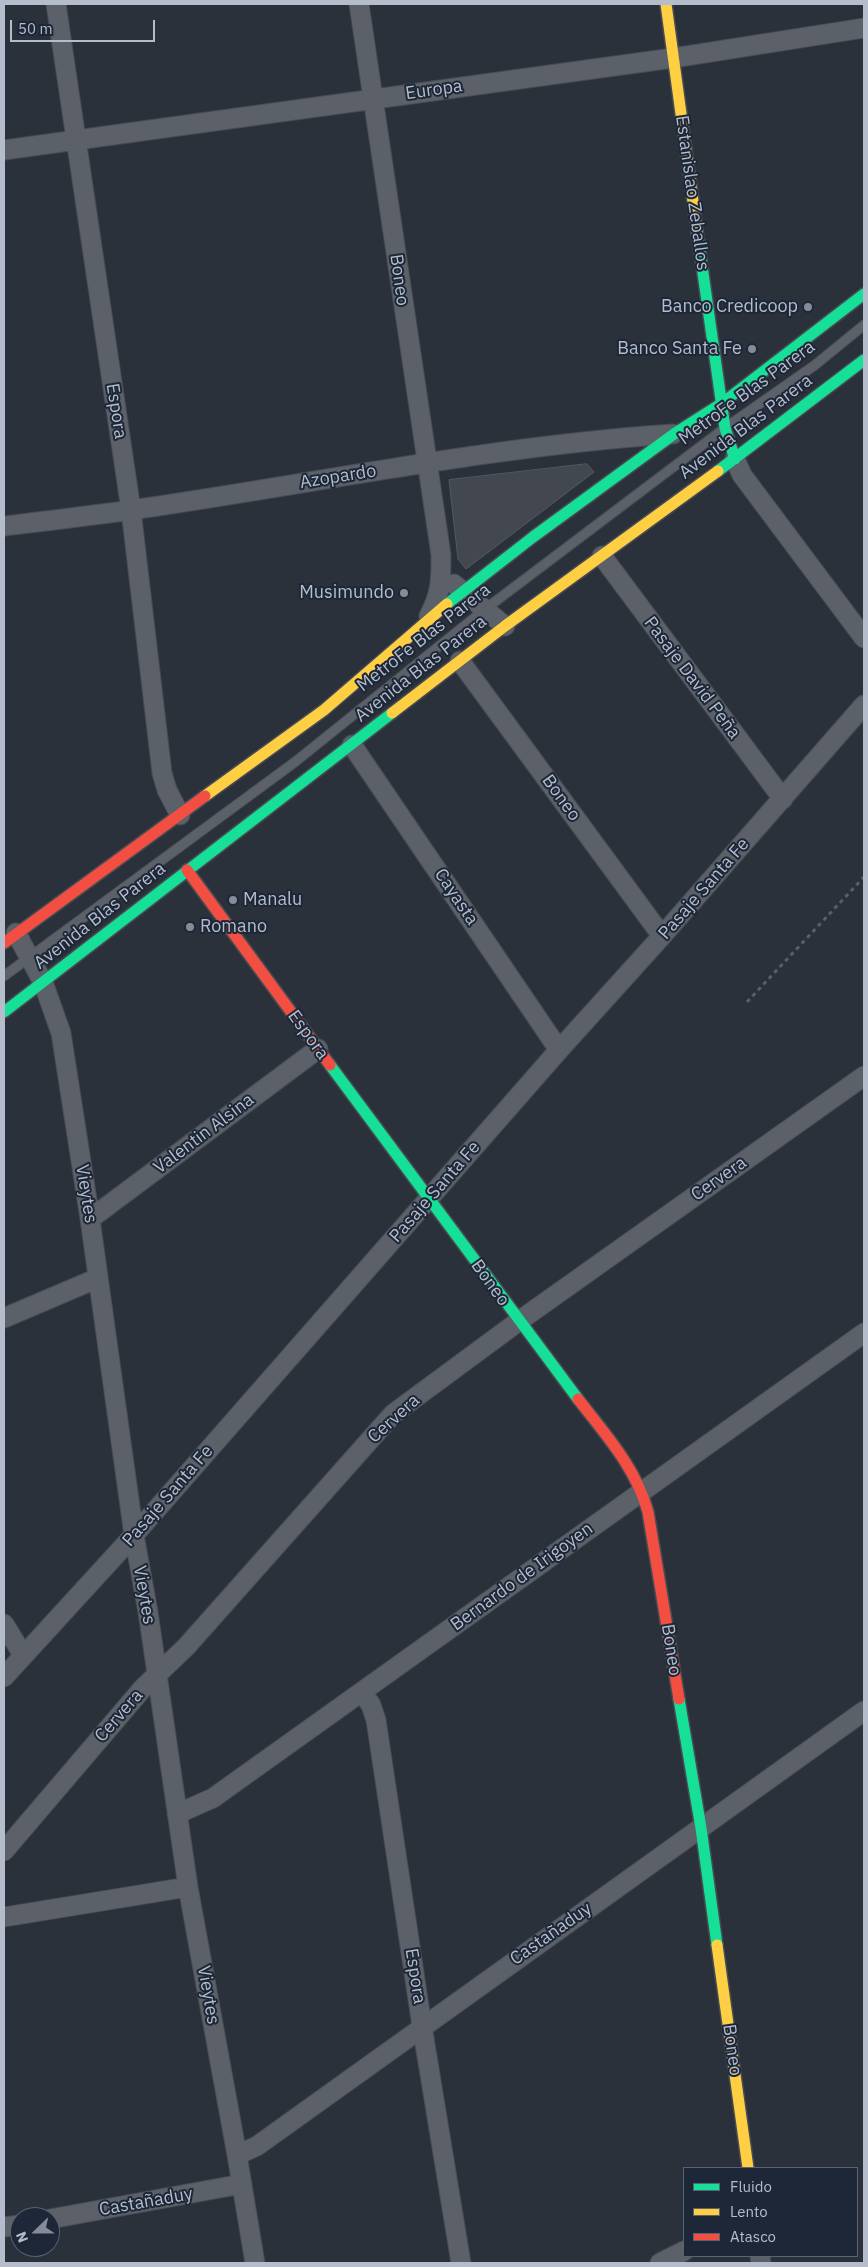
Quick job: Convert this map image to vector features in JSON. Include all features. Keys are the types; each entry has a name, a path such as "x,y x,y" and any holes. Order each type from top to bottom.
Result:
{"main road":[{"name":"Estanislao Zeballos","path":"666,4 721,404 725,428 735,459"},
{"name":"Avenida Blas Parera","path":"10,938 324,710 427,620 533,537 674,434 721,404 864,294"},
{"name":"Avenida Blas Parera","path":"4,1012 504,626 735,459 864,360"},
{"name":"Espora","path":"187,870 428,1199"},
{"name":"Boneo","path":"428,1199 629,1465 642,1490 648,1512 701,1828 748,2167"}],"street":[{"name":"Espora","path":"56,4 131,510 162,773 167,790 180,815"},
{"name":"Boneo","path":"359,4 441,555 441,584 438,599 427,620"},
{"name":"Europa","path":"4,150 674,58 864,28"},
{"name":"Azopardo","path":"4,526 131,510 427,463 619,438 674,434"},
{"name":"Estanislao Zeballos","path":"735,459 742,475 864,638"},
{"name":"Boneo","path":"441,555 456,586 504,626"},
{"name":"Pasaje David Peña","path":"602,556 782,799"},
{"name":"Boneo","path":"460,661 662,936"},
{"name":"Pasaje Santa Fe","path":"4,1677 134,1535 864,705"},
{"name":"Cayasta","path":"352,745 559,1050"},
{"name":"Vieytes","path":"10,938 31,956 43,982 61,1033 90,1219 134,1535 148,1612 188,1888 255,2263"},
{"name":"Valentin Alsina","path":"90,1219 318,1049"},
{"name":"Cervera","path":"4,1851 156,1675 186,1646 387,1420 519,1321 864,1076"},
{"path":"4,1318 98,1278"},
{"name":"Bernardo de Irigoyen","path":"177,1814 213,1798 864,1333"},
{"path":"4,1624 23,1655"},
{"name":"Espora","path":"362,1692 371,1705 376,1720 422,2026 461,2263"},
{"name":"Castañaduy","path":"237,2155 257,2146 422,2026 864,1712"},
{"path":"4,1917 188,1888"},
{"name":"Castañaduy","path":"60,2217 242,2184"},
{"path":"660,2263 683,2252"}],"lane":[{"name":"MetroFe Blas Parera","path":"4,976 295,762 484,610 725,428 815,365 864,325"}],"path":[{"path":"747,1002 864,877"}],"building":[{"path":"587,464 594,472 466,569 458,559 449,480"}],"traffic: fast":[{"path":"698,238 725,428 735,459"},
{"path":"447,604 533,537 674,434 721,404 864,294"},
{"path":"718,471 864,360"},
{"path":"4,1012 392,713"},
{"path":"330,1065 578,1399"},
{"path":"679,1699 701,1828 717,1945"}],"traffic: slow":[{"path":"666,4 698,238"},
{"path":"392,713 505,626 718,471"},
{"path":"205,796 324,710 447,604"},
{"path":"717,1945 748,2167"}],"traffic: jam":[{"path":"4,943 205,796"},
{"path":"187,870 330,1065"},
{"path":"578,1399 619,1452 643,1496 648,1512 679,1699"}],"place":[{"name":"Banco Credicoop","path":"808,307"},
{"name":"Banco Santa Fe","path":"752,349"},
{"name":"Musimundo","path":"404,593"},
{"name":"Manalu","path":"233,900"},
{"name":"Romano","path":"190,927"}]}
